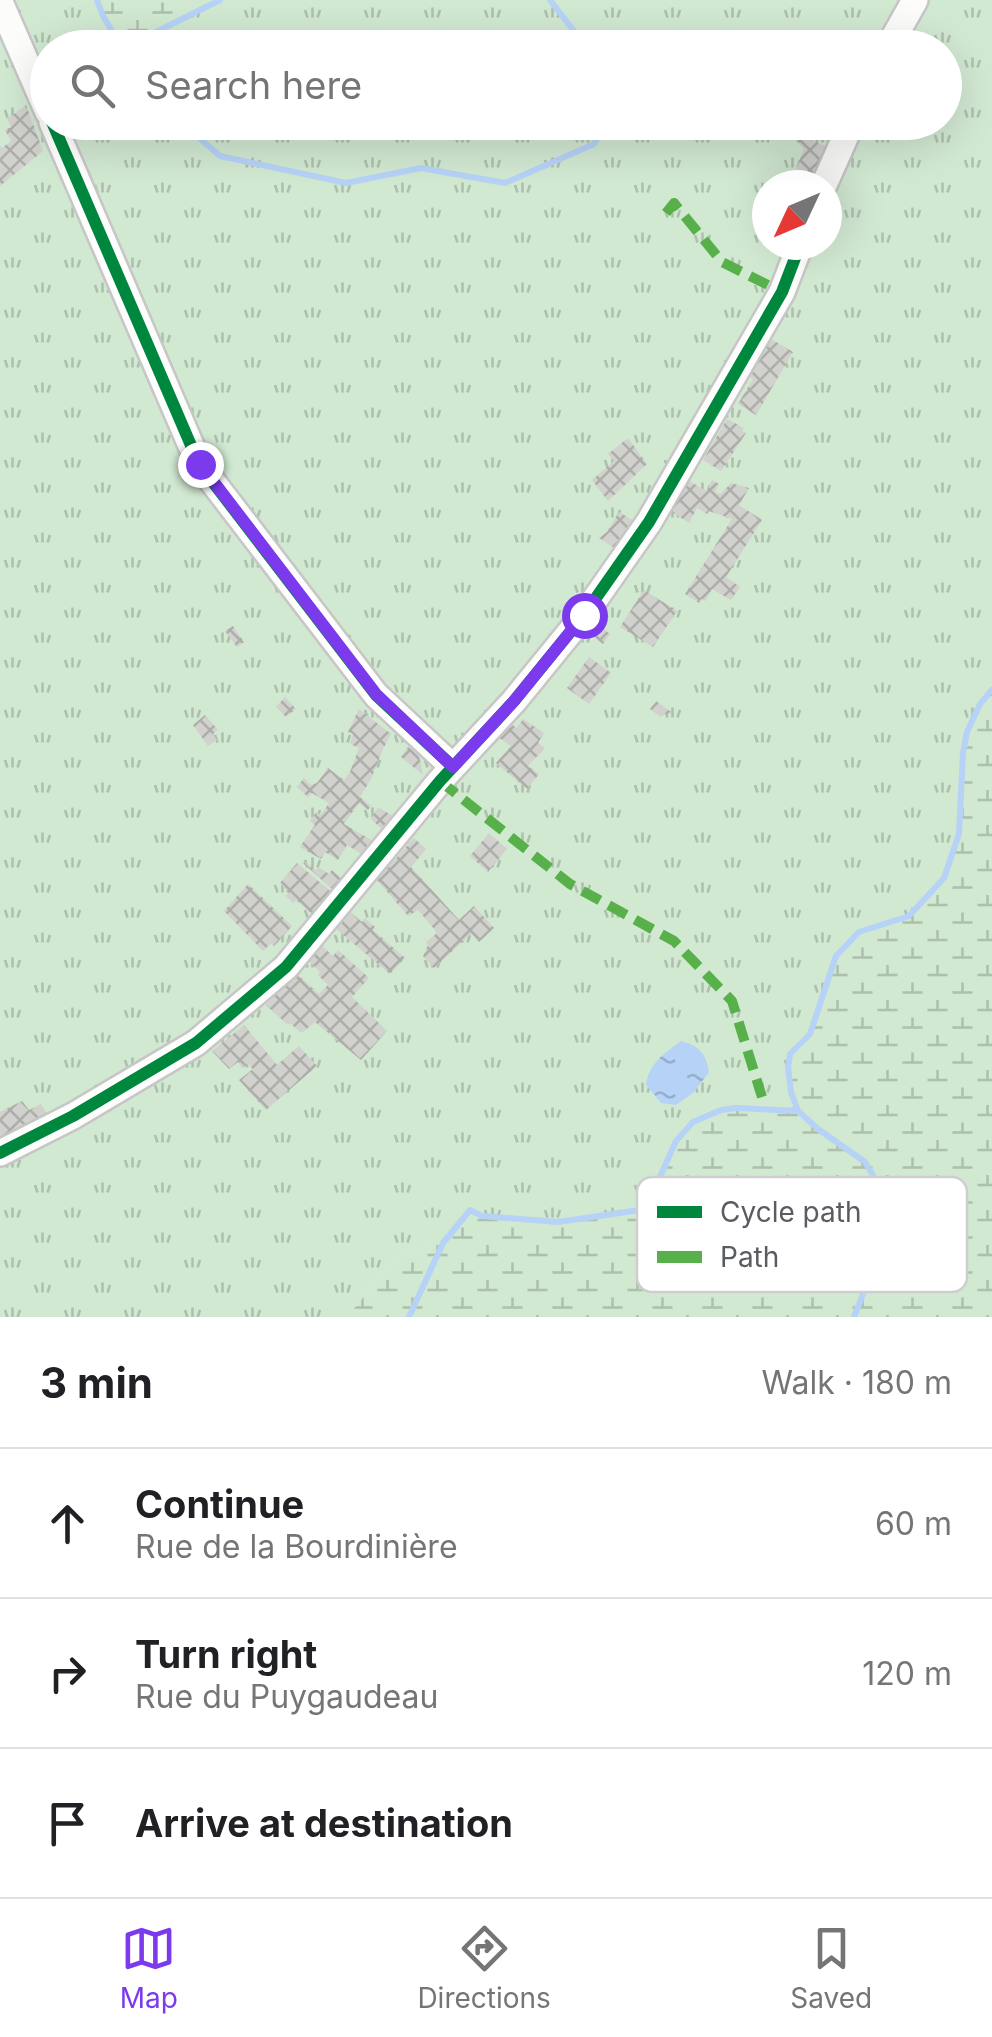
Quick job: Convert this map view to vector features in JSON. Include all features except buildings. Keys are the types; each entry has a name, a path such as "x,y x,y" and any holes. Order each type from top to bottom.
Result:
{"street":[{"path":"898,30 915,0"},
{"path":"0,2 30,71"},
{"path":"60,140 200,464 376,694 453,767"},
{"path":"831,170 844,140"},
{"path":"0,1154 196,1043 286,967 584,615 649,522 782,292 794,260"}],"green space":[{"path":"0,0 97,0 112,30 30,30 30,140 962,140 962,30 159,30 220,0 992,0 992,690 980,704 967,732 959,834 944,878 909,916 859,932 836,956 810,1034 789,1055 798,1111 754,1107 662,1177 637,1177 637,1210 558,1222 482,1216 470,1211 443,1243 408,1253 386,1270 347,1317 0,1317"},
{"path":"97,0 220,0 160,30 112,30"},
{"path":"992,690 992,1317 347,1317 386,1270 408,1253 443,1243 470,1210 483,1216 558,1222 637,1210 637,1292 967,1292 967,1177 660,1177 676,1141 693,1122 736,1108 798,1111 791,1092 790,1054 810,1034 836,956 859,932 909,916 944,878 959,834 967,732 980,704"}],"water":[{"path":"681,1041 701,1051 709,1072 694,1092 676,1105 661,1103 646,1085 647,1078 658,1060"}],"waterway":[{"path":"97,0 111,30"},
{"path":"160,30 220,0"},
{"path":"550,0 573,30"},
{"path":"202,140 220,156 346,183 421,168 505,183 596,140"},
{"path":"660,1177 676,1141 693,1122 736,1108 798,1111 791,1092 790,1054 810,1034 836,956 859,932 909,916 944,878 959,834 967,732 980,704 992,690"},
{"path":"798,1111 865,1162 874,1177"},
{"path":"409,1317 443,1243 470,1210 482,1216 558,1222 637,1210"},
{"path":"854,1317 864,1292"}],"marked path":[{"path":"666,213 674,203 722,262 782,292"},
{"path":"440,781 570,884 674,941 732,1001 762,1097"}],"cycle path":[{"path":"60,140 199,464 376,695 453,767"},
{"path":"0,1153 73,1116 196,1043 286,967 584,615 649,522 782,292 794,260"}],"route":[{"path":"200,464 376,694 453,767 514,701 584,615"}]}
